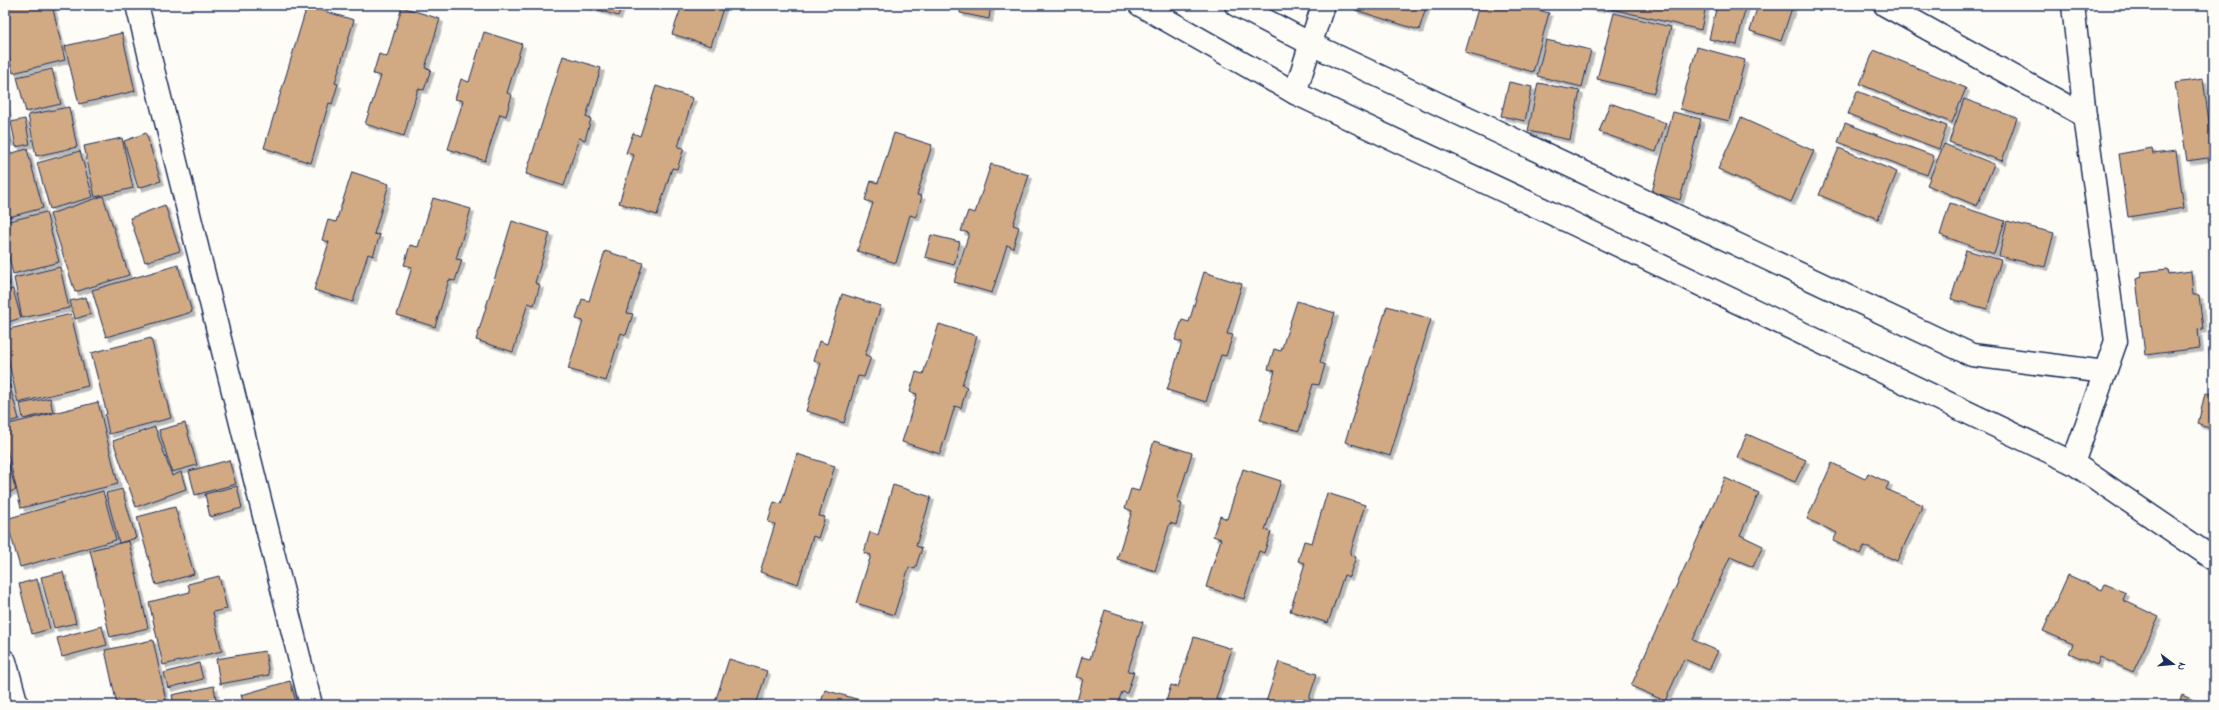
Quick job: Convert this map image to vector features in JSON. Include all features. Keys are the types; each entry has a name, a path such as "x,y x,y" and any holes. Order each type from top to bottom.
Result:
{"street":[{"path":"137,5 311,705"},
{"path":"1140,5 1295,94 1574,224 2073,463 2214,559"},
{"path":"1236,5 1311,44 1972,355 2105,372"},
{"path":"1295,94 1324,5"},
{"path":"1886,5 2085,116"},
{"path":"2073,5 2085,116 2116,341 2073,463"},
{"path":"5,661 17,705"}],"building":[{"path":"5,5 52,5 65,60 13,73 5,42"},
{"path":"583,5 622,5 618,16"},
{"path":"682,5 724,5 711,46 672,34"},
{"path":"961,5 991,5 989,19 960,13"},
{"path":"1356,5 1427,5 1419,30 1355,10"},
{"path":"1479,5 1521,5 1549,13 1533,72 1465,53"},
{"path":"1575,5 1601,5 1600,9"},
{"path":"1604,5 1706,5 1701,30 1603,7"},
{"path":"1717,5 1746,5 1737,45 1709,39"},
{"path":"1758,5 1793,5 1781,41 1750,31"},
{"path":"307,6 354,20 335,83 338,84 332,104 329,103 311,163 264,148"},
{"path":"402,7 440,19 425,68 431,69 424,90 418,89 404,136 365,124 381,76 373,74 379,54 387,57"},
{"path":"1614,13 1671,27 1654,93 1597,79"},
{"path":"484,32 522,44 507,93 512,95 506,116 500,114 485,161 448,149 463,101 455,99 461,79 469,82"},
{"path":"122,33 135,91 79,104 65,46"},
{"path":"1546,40 1591,50 1582,87 1537,76"},
{"path":"1697,47 1745,60 1729,121 1680,109"},
{"path":"1874,50 1966,88 1952,123 1860,84"},
{"path":"563,56 601,68 586,117 591,119 585,140 579,138 564,186 526,174"},
{"path":"52,69 61,104 26,112 17,77"},
{"path":"2203,79 2214,157 2187,161 2175,83"},
{"path":"1509,82 1532,87 1525,121 1501,116"},
{"path":"1538,83 1580,91 1570,140 1528,131"},
{"path":"656,86 693,98 678,147 684,148 677,169 672,168 657,215 619,203 634,155 626,153 633,133 640,136"},
{"path":"1857,91 1947,126 1939,149 1848,114"},
{"path":"1964,99 2017,118 2002,161 1949,142"},
{"path":"5,101 9,119 5,120"},
{"path":"1610,103 1666,123 1656,152 1599,132"},
{"path":"69,107 77,147 36,156 28,115"},
{"path":"1673,112 1701,119 1680,200 1652,192"},
{"path":"1741,118 1814,151 1791,202 1718,169"},
{"path":"25,119 30,144 16,147 11,122"},
{"path":"5,123 11,142 5,143"},
{"path":"1845,123 1934,156 1927,175 1838,142"},
{"path":"146,133 161,181 138,188 124,141"},
{"path":"894,133 932,145 917,195 922,196 916,217 910,215 896,263 857,251 873,203 865,200 871,181 878,183"},
{"path":"122,138 133,188 95,197 84,146"},
{"path":"1944,144 1994,164 1977,206 1927,185"},
{"path":"1839,148 1897,172 1878,219 1819,195"},
{"path":"2152,148 2153,154 2176,151 2184,208 2128,217 2119,154"},
{"path":"27,149 43,208 5,218 5,155"},
{"path":"80,151 93,197 50,209 37,163"},
{"path":"991,164 1029,175 1013,225 1019,227 1013,248 1007,245 992,293 954,282 969,233 961,231 968,211 975,213"},
{"path":"352,172 389,184 374,234 380,235 373,256 368,254 353,302 314,290 329,242 322,240 328,220 336,222"},
{"path":"103,196 129,275 75,292 50,214"},
{"path":"433,198 471,209 456,259 462,260 455,281 449,280 435,327 397,315 412,267 404,265 410,245 418,247"},
{"path":"1950,203 2005,221 1994,254 1940,235"},
{"path":"165,205 180,251 145,262 130,218"},
{"path":"46,212 59,262 13,274 5,242 5,222"},
{"path":"512,221 550,233 535,283 540,285 534,305 528,303 513,352 476,340"},
{"path":"2007,221 2054,233 2045,267 1999,256"},
{"path":"931,235 960,242 954,265 925,257"},
{"path":"1966,250 2001,260 1987,309 1951,299"},
{"path":"605,251 643,263 627,313 633,314 626,335 621,333 606,381 568,369 583,321 576,319 582,299 589,301"},
{"path":"5,265 10,285 5,286"},
{"path":"178,265 192,312 106,337 92,290"},
{"path":"60,267 69,308 22,318 14,278"},
{"path":"2168,269 2169,274 2191,271 2193,295 2199,295 2203,329 2198,330 2200,348 2145,355 2136,279 2142,277 2141,272"},
{"path":"1204,272 1242,284 1227,334 1233,335 1226,356 1221,355 1206,402 1167,390 1182,342 1175,340 1182,320 1189,322"},
{"path":"13,289 21,318 5,323 5,291"},
{"path":"842,294 881,306 865,355 871,357 864,377 858,376 844,423 806,411 821,363 813,361 819,341 827,344"},
{"path":"86,297 91,314 75,319 70,301"},
{"path":"1297,301 1335,313 1320,362 1325,365 1319,385 1313,384 1299,431 1260,420 1275,371 1268,369 1274,349 1281,351"},
{"path":"1387,306 1431,319 1390,456 1345,442"},
{"path":"71,314 88,386 18,403 5,346 5,330"},
{"path":"939,324 977,336 962,385 967,387 961,408 955,406 940,454 902,442 917,394 910,392 916,372 923,374"},
{"path":"151,338 171,418 109,434 105,415 107,414 91,353"},
{"path":"2214,349 2214,386 2209,350"},
{"path":"5,369 19,419 5,423"},
{"path":"2205,393 2214,394 2214,430 2198,424"},
{"path":"50,398 53,412 23,419 20,404"},
{"path":"98,402 118,484 21,508 5,442 5,425"},
{"path":"185,423 197,465 172,472 159,430"},
{"path":"155,427 172,476 181,472 186,489 136,507 113,441"},
{"path":"1747,434 1806,460 1795,482 1737,457"},
{"path":"1154,441 1192,453 1177,502 1182,504 1176,525 1170,523 1155,571 1117,559 1132,511 1125,508 1131,489 1139,491"},
{"path":"5,453 16,490 5,493"},
{"path":"797,454 835,466 819,516 825,517 818,538 813,536 798,584 760,572 775,524 768,522 774,502 781,504"},
{"path":"229,460 236,484 195,495 189,471"},
{"path":"1832,463 1865,479 1868,473 1889,483 1886,489 1923,505 1897,561 1864,546 1860,554 1833,541 1837,533 1807,519"},
{"path":"1243,469 1281,481 1265,530 1271,532 1264,553 1259,551 1244,599 1206,587 1221,539 1213,536 1220,516 1227,519"},
{"path":"1725,478 1759,493 1740,535 1763,546 1753,567 1730,557 1693,640 1718,651 1709,670 1684,659 1665,701 1631,686"},
{"path":"893,485 931,497 916,546 922,548 915,569 909,567 894,615 856,603 871,555 864,553 870,532 878,535"},
{"path":"237,486 242,508 210,517 205,494"},
{"path":"122,489 136,538 119,543 106,493"},
{"path":"103,491 116,540 20,567 6,519"},
{"path":"1327,493 1365,505 1350,554 1356,557 1349,577 1344,575 1328,623 1290,611 1305,563 1298,561 1304,541 1312,543"},
{"path":"175,507 194,574 156,585 137,517"},
{"path":"129,541 148,628 110,637 90,550"},
{"path":"63,572 76,623 54,628 41,577"},
{"path":"2068,575 2102,590 2105,584 2126,593 2123,600 2159,617 2133,672 2100,657 2097,665 2069,653 2073,644 2043,631"},
{"path":"219,576 227,609 213,612 222,651 163,665 149,602 190,592 188,584"},
{"path":"37,579 50,629 32,634 19,584"},
{"path":"1105,610 1143,622 1128,671 1134,672 1127,693 1122,692 1117,705 1076,705 1083,679 1076,677 1082,657 1090,659"},
{"path":"102,626 107,645 62,657 57,638"},
{"path":"1194,637 1232,649 1216,699 1222,700 1221,705 1165,705 1171,685 1178,687"},
{"path":"153,640 167,705 117,705 105,650"},
{"path":"265,651 269,675 220,684 216,659"},
{"path":"729,659 767,671 756,705 714,705"},
{"path":"1279,662 1317,674 1307,705 1265,705"},
{"path":"199,663 203,679 168,688 164,673"},
{"path":"290,681 297,705 244,705 241,695"},
{"path":"214,686 217,705 174,705 172,695"},
{"path":"825,690 863,701 862,705 820,705"},
{"path":"2182,695 2205,705 2178,705"}]}
